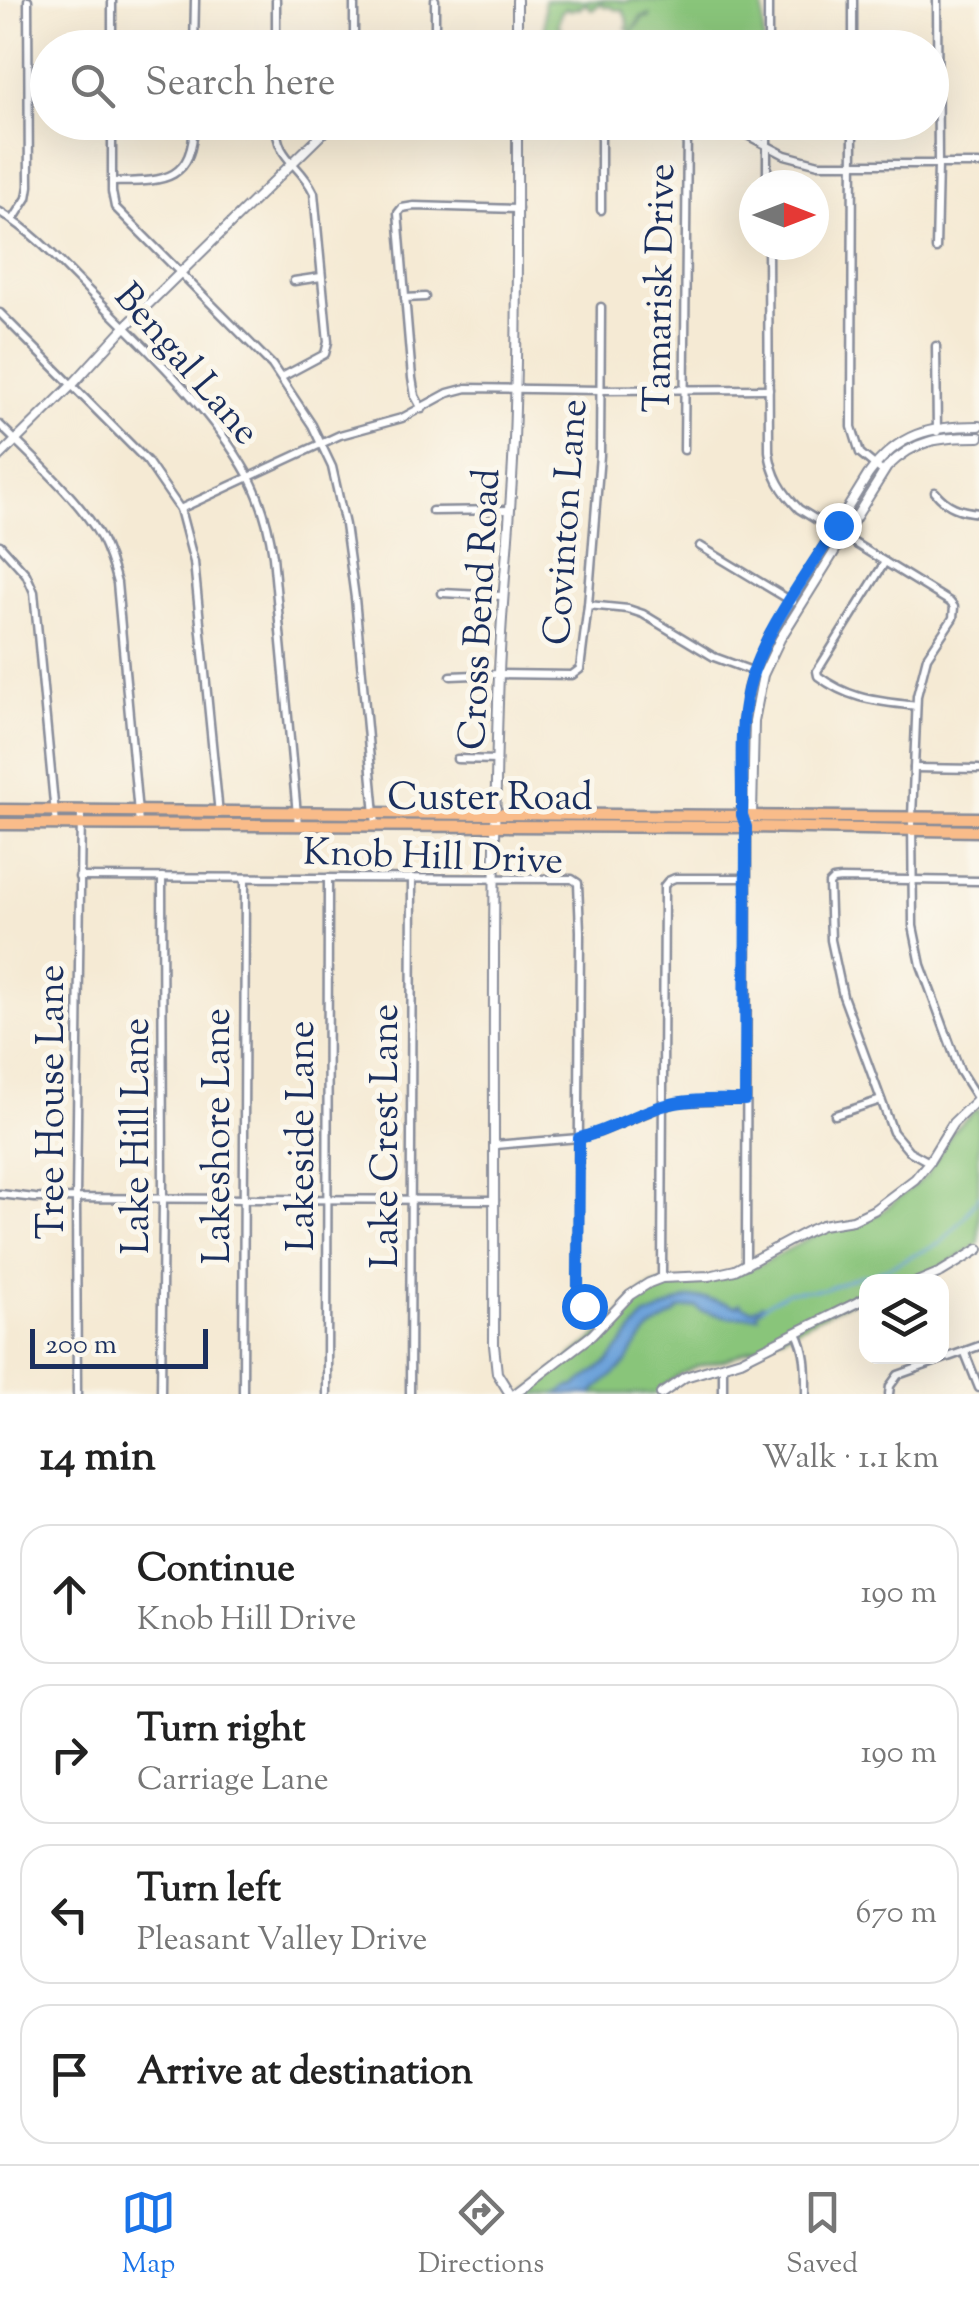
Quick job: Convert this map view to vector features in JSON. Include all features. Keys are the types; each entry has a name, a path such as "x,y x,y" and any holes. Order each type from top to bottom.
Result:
{"main road":[{"name":"Custer Road","path":"0,810 979,818"},
{"name":"Custer Road","path":"0,824 979,831"}],"street":[{"path":"14,220 27,198 29,186 28,0"},
{"path":"112,0 112,30"},
{"path":"194,30 195,0"},
{"path":"276,0 276,30"},
{"path":"354,0 354,30"},
{"path":"435,0 435,30"},
{"path":"517,0 517,30"},
{"path":"768,0 768,30"},
{"path":"853,0 853,30"},
{"path":"937,0 937,30"},
{"path":"112,140 115,207 282,377 332,467 346,525 355,598 376,826"},
{"path":"112,182 159,180 175,173 190,155 192,140"},
{"path":"277,140 314,193 327,350 282,377"},
{"path":"0,456 316,140"},
{"name":"Cross Bend Road","path":"513,1394 497,1373 494,1361 494,1146 497,760 502,596 514,437 517,140"},
{"path":"600,140 601,210"},
{"name":"Tamarisk Drive","path":"684,450 686,140"},
{"path":"757,140 785,155 820,164 979,164"},
{"path":"767,140 768,170"},
{"path":"853,140 852,427 860,453 883,472"},
{"path":"936,249 938,140"},
{"path":"422,409 412,378 398,213 402,208 518,209"},
{"name":"Bengal Lane","path":"0,212 54,256 125,327 218,428 249,477 265,515 273,556 298,825"},
{"path":"513,1394 600,1327 630,1296 649,1283 662,1278 709,1276 746,1265 808,1231 874,1210 914,1179 953,1123 979,1099 960,1070 921,965 912,926 916,706 921,676 953,618 954,607 799,510 774,476 768,451 768,260"},
{"path":"294,281 321,277"},
{"path":"405,298 426,297"},
{"name":"Covinton Lane","path":"451,676 576,674 580,669 600,456 601,307"},
{"path":"0,314 147,461 180,509 194,562 219,825"},
{"path":"936,346 937,433"},
{"path":"180,509 351,430 402,418 456,390 768,389"},
{"path":"0,425 90,520 110,558 116,583 139,824"},
{"path":"746,1265 746,827 758,674 770,636 791,600 883,472 898,456 937,433 979,426"},
{"path":"747,815 742,732 748,689 800,606 874,466 901,441 918,433 979,437"},
{"path":"935,492 950,506 979,513"},
{"path":"432,511 510,510"},
{"path":"0,545 26,574 34,592 56,824"},
{"path":"700,546 800,606"},
{"path":"886,562 817,672 821,679 850,695 916,706"},
{"path":"442,594 502,596"},
{"path":"588,606 642,614 714,656 758,674"},
{"path":"742,732 753,732"},
{"path":"457,759 497,760"},
{"path":"914,768 979,768"},
{"name":"Tree House Lane","path":"76,1394 81,810"},
{"name":"Knob Hill Drive","path":"79,877 496,878 572,879 578,883 578,1288 579,1299 600,1327"},
{"name":"Lake Hill Lane","path":"160,1394 162,878"},
{"name":"Lakeshore Lane","path":"243,1394 245,878"},
{"name":"Lakeside Lane","path":"327,1394 328,878"},
{"name":"Lake Crest Lane","path":"410,1394 412,878"},
{"path":"662,1278 664,886 675,878 746,878"},
{"path":"929,1162 900,1142 880,1100 836,971 829,884 841,879 979,882"},
{"path":"494,1146 579,1138 680,1102 745,1100"},
{"path":"835,1115 880,1100"},
{"path":"0,1194 76,1198 495,1200"},
{"path":"937,1274 979,1250"},
{"path":"660,1394 685,1377 741,1360 859,1301"},
{"path":"796,1332 806,1360 806,1394"},
{"path":"889,1394 898,1375 979,1346"},
{"path":"965,1353 979,1388"},
{"path":"722,1366 722,1394"}],"green space":[{"path":"544,0 763,0 764,30 634,30 650,14 641,17 633,30 628,30 623,9 606,8 601,3 592,10 586,3 579,9 561,12 559,30 545,30"},
{"path":"979,1110 979,1243 962,1256 921,1274 859,1274 859,1297 762,1345 680,1374 654,1394 525,1394 654,1286 723,1278 755,1267 819,1233 880,1213 926,1176 952,1132"}],"water":[{"path":"690,1298 737,1306 740,1303 752,1310 765,1305 757,1312 759,1316 729,1317 697,1307 679,1309 650,1330 627,1363 591,1394 557,1394 576,1386 609,1361 645,1316"}],"waterway":[{"path":"762,1307 787,1292 826,1289 871,1275 941,1243 979,1195"}],"route":[{"path":"584,1306 578,1288 579,1138 680,1102 745,1100 744,711 762,650 838,525"}]}
